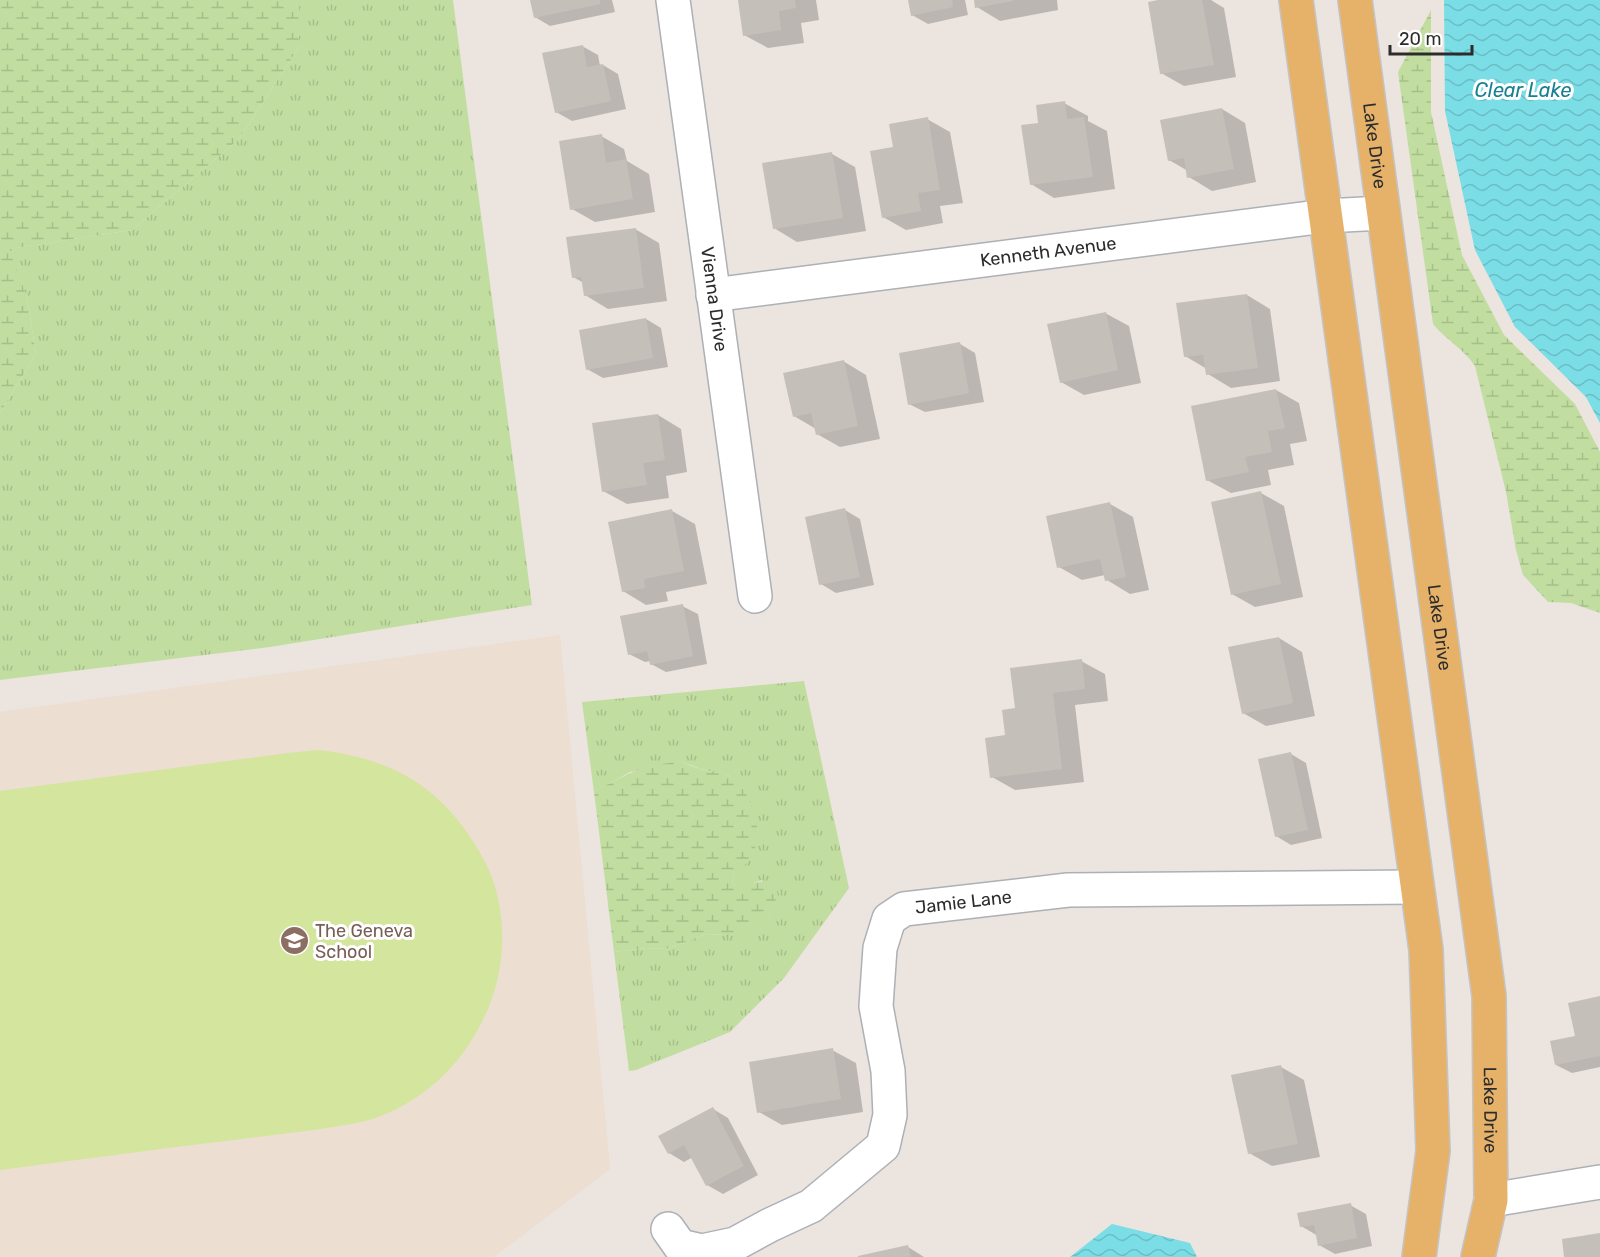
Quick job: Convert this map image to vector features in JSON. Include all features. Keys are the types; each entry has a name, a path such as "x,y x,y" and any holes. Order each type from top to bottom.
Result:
{"main road":[{"path":"1296,0 1426,950 1433,1151 1419,1257"},
{"name":"Lake Drive","path":"1355,0 1489,996 1491,1200 1478,1257"}],"street":[{"name":"Vienna Drive","path":"673,0 754,596"},
{"name":"Kenneth Avenue","path":"713,295 1325,216 1383,213"},
{"name":"Jamie Lane","path":"668,1229 680,1246 702,1251 735,1244 811,1206 883,1146 890,1115 888,1071 876,1006 880,948 889,919 904,909 1068,890 1417,886"},
{"path":"1491,1200 1600,1182"}],"shaded area":[{"name":"The Geneva School","path":"560,635 610,1169 494,1257 0,1257 0,712"}],"green space":[{"path":"0,0 299,0 299,47 239,139 132,230 9,249 27,297 36,354 0,413"},
{"path":"299,0 453,0 532,605 270,647 0,680 0,413 36,354 27,297 8,249 132,230 239,139 299,47"},
{"path":"1431,10 1431,112 1462,255 1504,335 1575,404 1600,452 1600,613 1571,603 1548,602 1523,575 1516,550 1506,492 1475,366 1433,324 1398,72"},
{"path":"804,681 849,888 784,978 730,1032 629,1071 614,952 646,948 666,949 704,935 719,935 769,917 771,909 762,880 744,886 732,884 734,871 730,776 682,762 630,772 594,792 582,702"},
{"path":"318,750 372,761 416,782 436,797 453,815 469,836 491,875 502,925 498,976 487,1011 478,1030 455,1063 425,1091 390,1112 369,1120 308,1131 0,1170 0,791"},
{"path":"682,762 731,777 741,786 754,812 757,840 746,864 734,872 732,884 773,883 778,894 769,917 738,934 704,935 666,949 646,948 614,952 594,792 615,780 647,767"}],"water":[{"name":"Clear Lake","path":"1444,0 1600,0 1600,423 1586,397 1515,327 1475,250 1445,111"},
{"path":"1112,1224 1190,1243 1197,1257 1070,1257"}],"building":[{"path":"530,0 600,0 600,4 534,18"},
{"path":"738,0 795,0 796,8 779,11 781,30 743,36"},
{"path":"908,0 952,0 953,7 911,16"},
{"path":"974,0 1013,0 1013,1 975,8"},
{"path":"1202,0 1214,65 1160,74 1148,2"},
{"path":"583,45 587,67 603,64 611,101 555,113 542,53"},
{"path":"1065,101 1067,119 1084,117 1093,177 1030,185 1021,125 1038,123 1036,105"},
{"path":"1222,108 1234,169 1187,178 1184,158 1168,161 1160,120"},
{"path":"928,117 940,190 918,193 921,211 882,218 870,151 893,147 889,124"},
{"path":"602,134 606,163 626,159 633,199 570,210 559,141"},
{"path":"832,152 843,218 773,229 762,163"},
{"path":"636,228 644,288 584,296 581,277 572,278 566,237"},
{"path":"1247,294 1258,368 1206,375 1203,355 1184,357 1176,303"},
{"path":"1106,312 1118,370 1060,383 1047,324"},
{"path":"646,318 653,358 586,370 579,330"},
{"path":"960,342 969,393 908,405 899,353"},
{"path":"844,360 858,426 816,435 811,413 793,417 783,373"},
{"path":"1276,389 1285,428 1268,431 1272,452 1245,457 1249,472 1206,481 1191,406"},
{"path":"658,414 665,460 643,463 647,485 602,492 592,423"},
{"path":"1261,491 1281,584 1231,595 1211,502"},
{"path":"1110,502 1126,577 1105,581 1100,559 1057,568 1046,516"},
{"path":"845,508 860,577 819,585 805,517"},
{"path":"672,509 684,571 644,579 645,588 622,592 608,522"},
{"path":"683,604 693,656 650,665 647,651 628,655 620,616"},
{"path":"1279,637 1293,703 1242,714 1228,647"},
{"path":"1082,659 1085,689 1053,693 1062,769 990,778 985,738 1005,735 1002,710 1015,708 1010,668"},
{"path":"1291,752 1308,830 1275,837 1258,759"},
{"path":"1600,996 1600,1056 1555,1065 1550,1041 1575,1036 1568,1003"},
{"path":"833,1048 841,1099 757,1113 749,1062"},
{"path":"1281,1065 1298,1144 1248,1154 1231,1075"},
{"path":"713,1107 744,1166 706,1186 684,1145 668,1154 658,1136"},
{"path":"1351,1203 1357,1238 1318,1246 1314,1225 1300,1227 1297,1213"},
{"path":"1600,1233 1600,1257 1564,1257 1562,1239"},
{"path":"908,1245 911,1257 858,1257 858,1256"}],"place":[{"name":"The Geneva School","path":"294,941"}]}
